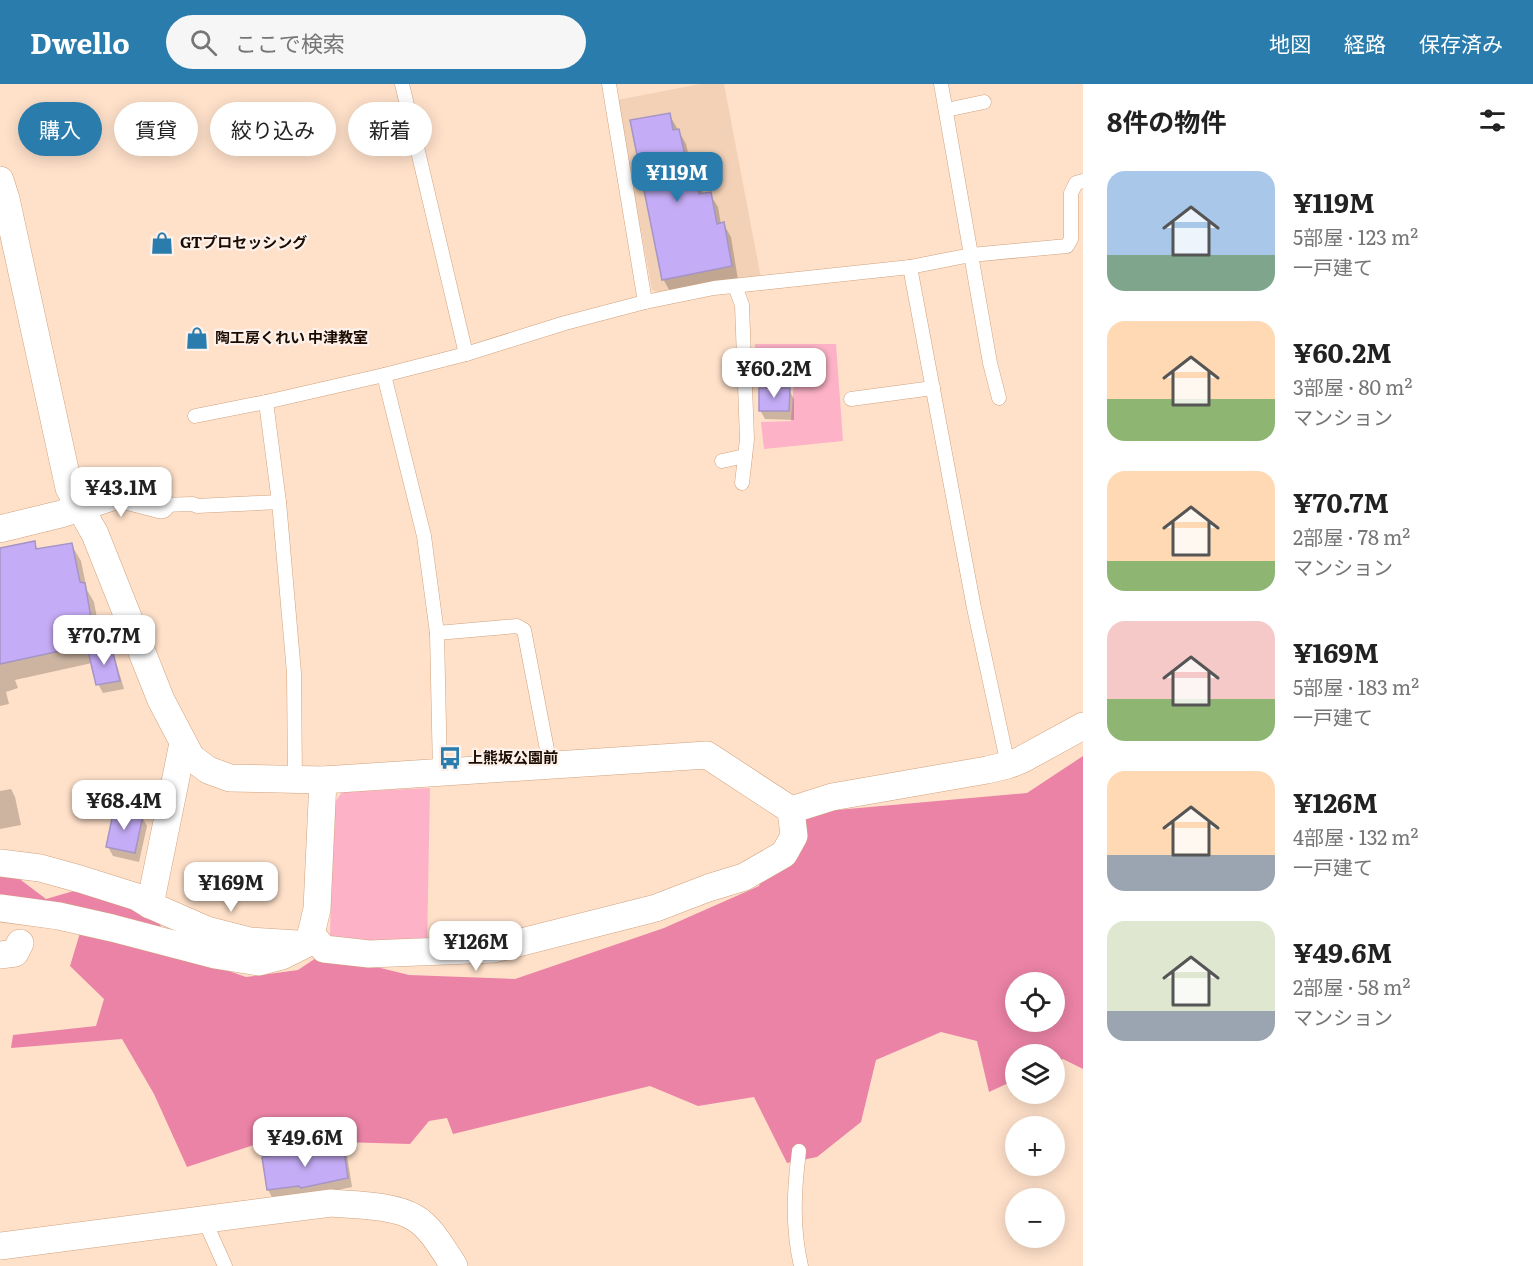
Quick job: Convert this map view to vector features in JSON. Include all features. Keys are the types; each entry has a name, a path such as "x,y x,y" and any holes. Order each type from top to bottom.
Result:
{"street":[{"path":"0,180 69,488 95,534 161,700 191,757 199,764 230,778 323,780 707,755 791,810"},
{"path":"0,529 61,514 115,496 126,496 161,505"},
{"path":"791,810 832,797 1008,765 1083,726"},
{"path":"150,905 183,743"},
{"path":"0,908 59,916 215,955 259,962 282,956 308,939 317,909 323,780"},
{"path":"0,863 40,868 70,876 137,897 207,930 250,941 308,939 324,949 369,954 494,949 656,908 744,877 784,854 794,836 791,810"},
{"path":"0,1246 331,1203 402,1211 416,1218 454,1266"}],"lane":[{"path":"402,84 466,354"},
{"path":"609,84 645,302"},
{"path":"941,84 990,363 999,398"},
{"path":"946,110 984,102"},
{"path":"195,416 384,375 466,354 566,323 645,302 714,288 910,267 971,255 1067,246 1071,239 1071,193 1076,183 1083,182"},
{"path":"910,267 974,608 1008,765"},
{"path":"735,286 742,305 747,439 742,483"},
{"path":"384,375 424,536 437,633 440,772"},
{"path":"851,399 933,388"},
{"path":"266,402 279,502 294,673 295,779"},
{"path":"722,461 745,456"},
{"path":"161,505 193,504 197,506 279,502"},
{"path":"437,633 517,627 524,630 550,765"},
{"path":"799,1151 794,1223 801,1266"},
{"path":"204,1219 225,1266"}],"shaded area":[{"path":"700,84 724,84 761,278 658,292 652,290 617,100"},
{"path":"755,344 836,344 843,441 764,449 761,422 791,421 794,380 756,378"},
{"path":"1083,756 1083,1069 1065,1060 1065,1044 1005,1044 1005,1085 989,1092 977,1041 941,1032 876,1060 861,1122 817,1157 787,1163 754,1097 698,1106 650,1086 453,1134 447,1118 429,1121 410,1144 269,1140 187,1167 154,1094 122,1039 11,1048 13,1035 96,1026 104,999 70,966 80,933 138,949 0,900 0,873 13,874 46,899 84,888 155,915 174,952 246,977 298,970 331,948 340,958 409,975 515,979 664,928 759,886 792,814 1027,793"},
{"path":"430,788 427,946 334,946 330,935 333,805 342,792"}],"building":[{"path":"670,113 673,130 679,129 686,160 692,159 699,194 711,192 717,224 724,222 732,266 662,280 630,120"},
{"path":"759,388 790,388 789,411 759,411"},
{"path":"35,541 36,549 72,543 80,582 85,583 91,618 99,616 106,641 0,664 0,548"},
{"path":"111,645 120,681 96,685 88,651"},
{"path":"114,809 143,815 135,853 106,847"},
{"path":"343,1144 348,1178 301,1188 299,1186 267,1190 262,1157"}],"place":[{"name":"GTプロセッシング","path":"162,243"},
{"name":"陶工房くれい 中津教室","path":"197,338"},
{"name":"上熊坂公園前","path":"450,758"}]}
